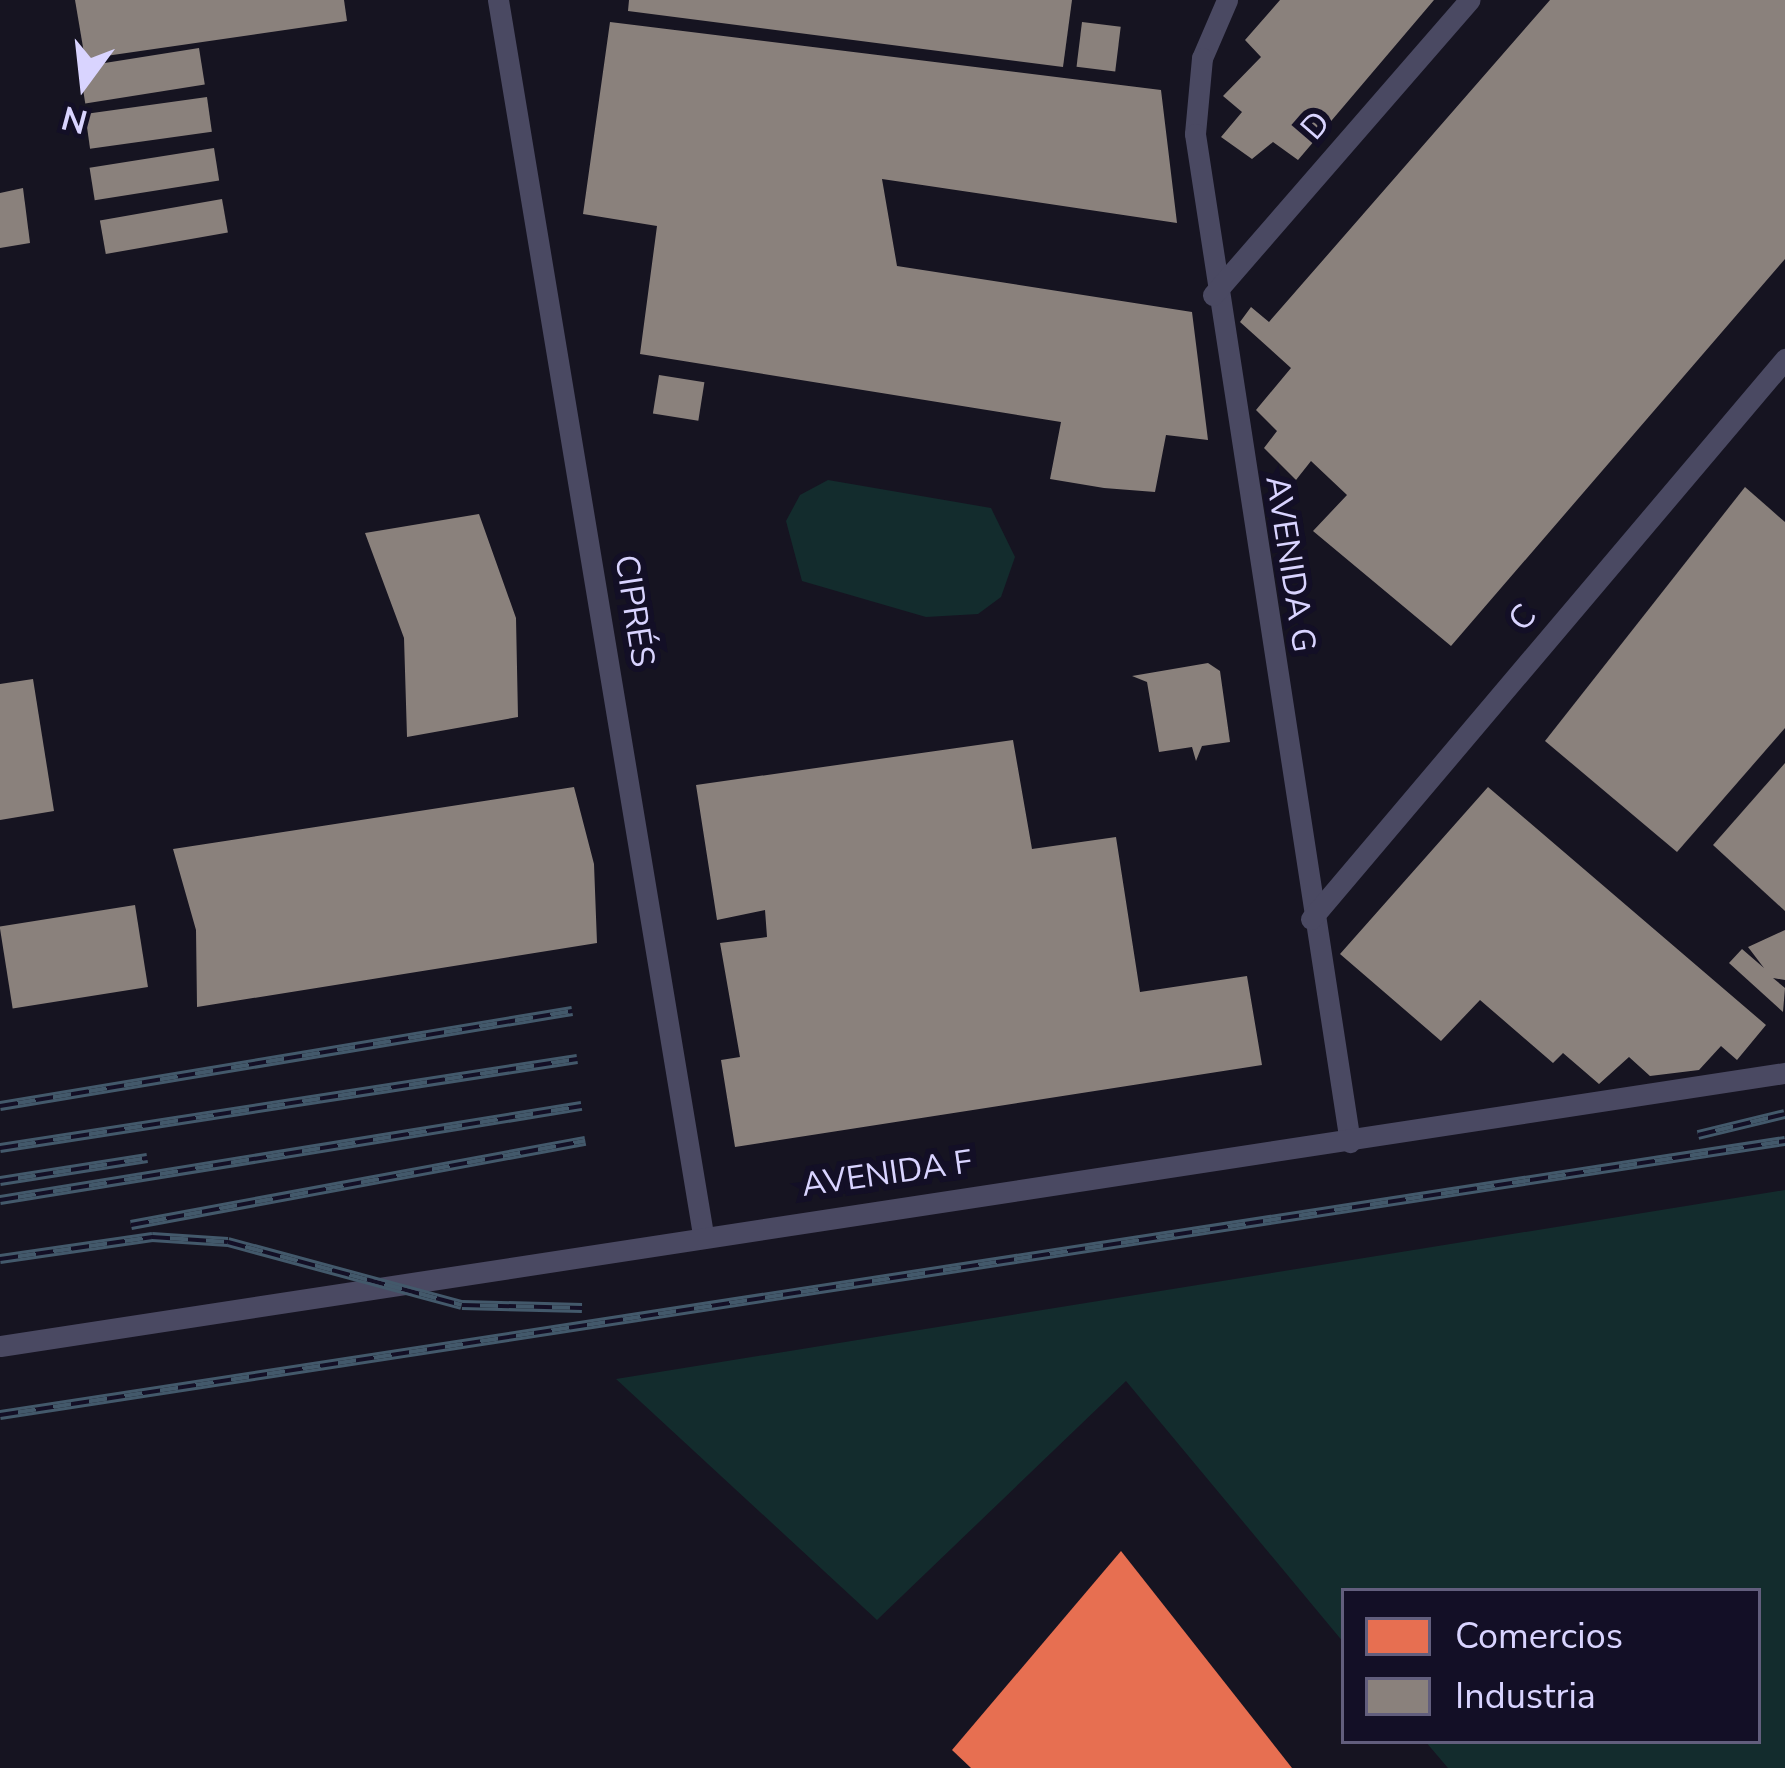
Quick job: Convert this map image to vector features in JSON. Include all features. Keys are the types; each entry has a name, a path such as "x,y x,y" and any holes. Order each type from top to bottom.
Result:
{"street":[{"name":"CIPRÉS","path":"498,0 703,1234"},
{"name":"AVENIDA G","path":"1227,0 1195,104 1213,295 1350,1142"},
{"name":"D","path":"1213,295 1469,0"},
{"name":"C","path":"1311,920 1785,359"},
{"name":"AVENIDA F","path":"0,1346 703,1234 1350,1142 1785,1073"}],"green space":[{"path":"828,480 991,508 1015,557 1001,597 978,614 926,617 802,581 786,521 800,495"},
{"path":"1785,1190 1785,1768 1448,1768 1428,1744 1761,1744 1761,1588 1341,1588 1341,1639 1126,1381 877,1620 616,1379"}],"building: Comercios":[{"path":"1121,1551 1292,1768 971,1768 952,1750"}],"building: Industria":[{"path":"75,0 344,0 347,21 85,59"},
{"path":"629,0 1072,0 1063,67 628,11"},
{"path":"1280,0 1434,0 1298,160 1273,142 1252,159 1221,137 1242,112 1223,96 1261,57 1245,40"},
{"path":"1550,0 1785,0 1785,259 1451,646 1313,531 1347,495 1311,461 1296,480 1264,448 1277,431 1256,410 1291,368 1240,322 1251,307 1269,322"},
{"path":"610,22 1161,90 1177,223 882,179 897,266 1192,312 1208,440 1166,435 1155,492 1104,488 1050,479 1061,422 640,354 657,226 583,214"},
{"path":"1082,22 1121,27 1115,71 1077,67"},
{"path":"199,48 205,85 85,103 79,67"},
{"path":"207,97 212,132 90,149 85,114"},
{"path":"214,148 219,181 95,200 90,168"},
{"path":"23,188 30,243 0,248 0,193"},
{"path":"222,199 228,232 106,254 100,221"},
{"path":"659,375 704,382 698,421 653,414"},
{"path":"1745,487 1785,522 1785,728 1677,852 1545,741"},
{"path":"479,514 516,618 518,717 407,737 404,638 365,533"},
{"path":"1208,663 1220,671 1230,742 1202,746 1196,761 1192,747 1159,752 1147,682 1132,676"},
{"path":"33,679 54,811 0,820 0,684"},
{"path":"1013,740 1032,849 1116,837 1140,992 1247,976 1262,1065 735,1147 721,1060 740,1057 720,943 767,937 765,910 717,920 696,785"},
{"path":"1785,763 1785,911 1713,845"},
{"path":"574,787 594,864 597,943 197,1007 196,930 173,849"},
{"path":"1488,787 1766,1025 1737,1060 1721,1046 1699,1070 1650,1076 1629,1057 1599,1084 1563,1053 1553,1063 1480,1000 1441,1041 1340,954"},
{"path":"135,905 148,987 13,1008 0,926"},
{"path":"1785,930 1785,980 1773,978 1785,988 1783,1012 1729,963 1742,949 1764,968 1748,947"}],"railway":[{"path":"0,1106 572,1011"},
{"path":"0,1148 577,1059"},
{"path":"0,1200 581,1106"},
{"path":"1698,1135 1785,1114"},
{"path":"131,1225 585,1141"},
{"path":"0,1415 1785,1141"},
{"path":"0,1181 147,1158"},
{"path":"0,1259 152,1237 228,1242 462,1305 582,1308"}]}
